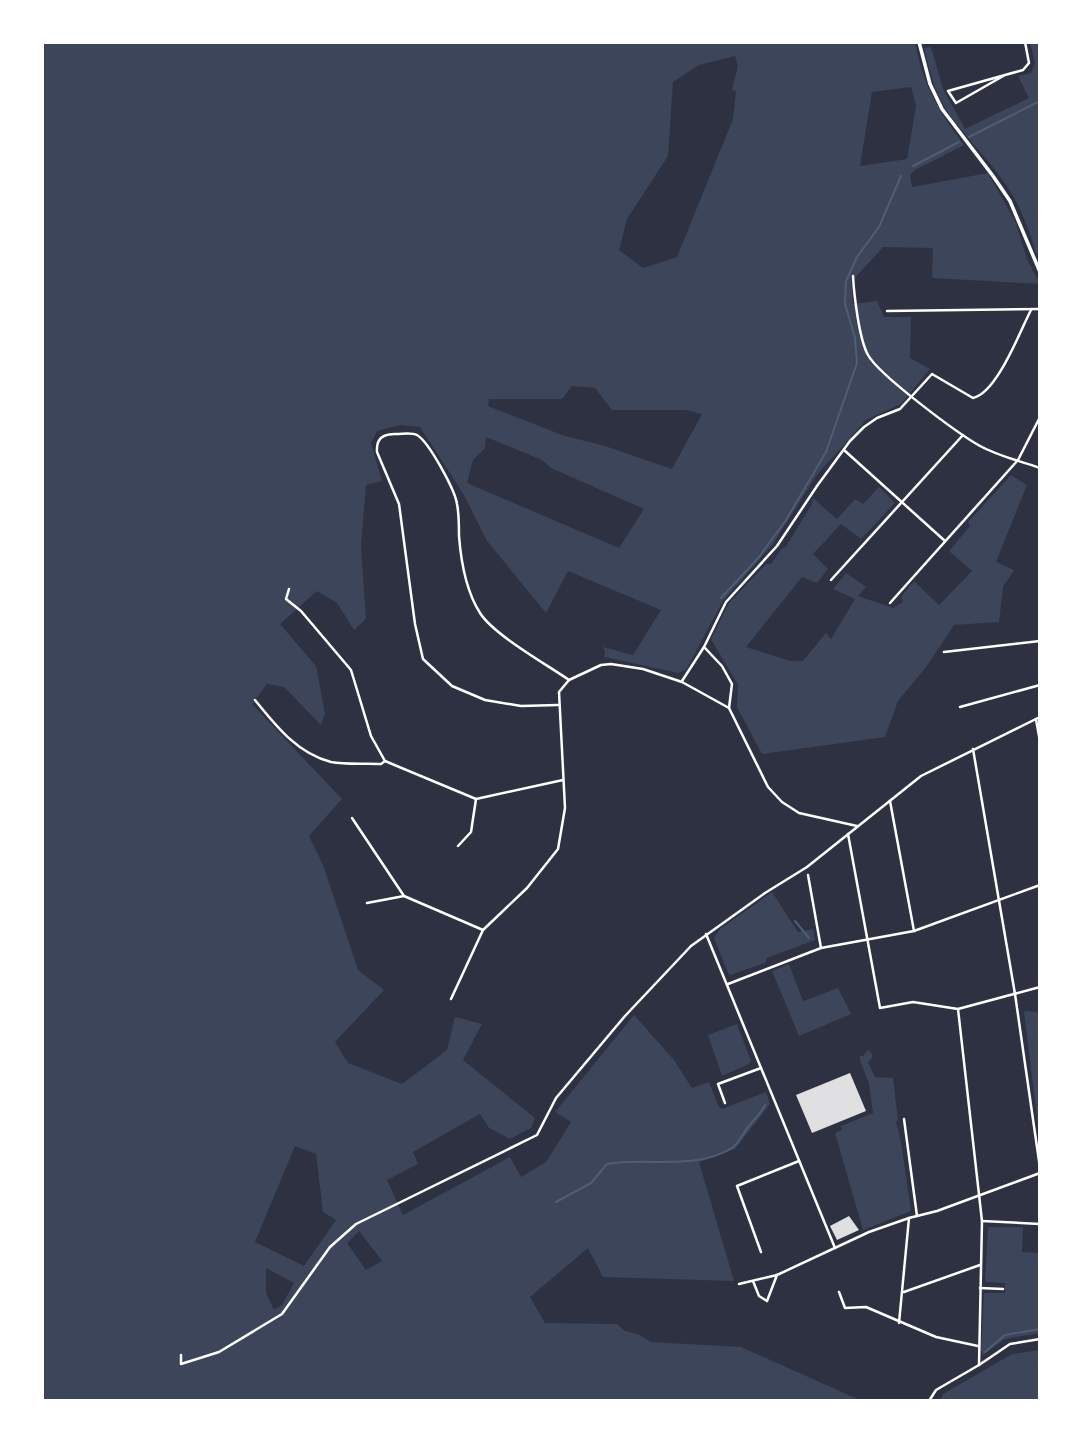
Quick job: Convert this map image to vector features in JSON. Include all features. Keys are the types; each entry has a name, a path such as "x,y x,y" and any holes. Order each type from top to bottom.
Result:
{"street":[{"path":"919,42 925,70 942,109 1010,201 1040,272"},
{"path":"1005,75 956,103 948,91 1005,75 1023,70 1029,63 1025,42"},
{"path":"853,276 857,310 868,355 912,397 963,435 989,450 1040,468"},
{"path":"887,311 1040,309"},
{"path":"682,682 704,647 726,602 778,546 817,486 864,426 900,409 932,374 972,398 982,394 996,379 1031,310"},
{"path":"890,603 1017,460 1040,417"},
{"path":"558,705 521,706 485,700 453,686 423,659 415,624 399,504 377,452 378,441 387,434 410,433 420,437 452,485 458,505 461,561 482,616 569,680"},
{"path":"831,580 963,435"},
{"path":"844,450 944,541"},
{"path":"289,589 286,599 301,611 351,670 371,736 385,761 476,799 563,780"},
{"path":"944,652 1040,642"},
{"path":"704,647 722,666 732,684 729,708 768,787 782,802 799,813 857,826"},
{"path":"451,999 483,930 527,888 558,849 565,808 558,705 559,692 569,680 601,665 643,669 682,682 729,708"},
{"path":"960,707 1040,685"},
{"path":"255,700 280,732 310,753 333,762 381,764 385,761"},
{"path":"181,1355 181,1364 188,1363 219,1352 254,1333 282,1314 330,1247 356,1224 537,1135 556,1098 625,1016 691,946 807,867 921,776 1038,718 1040,741"},
{"path":"739,1284 777,1275 909,1217 978,1196 1040,1170 1015,993 973,749"},
{"path":"458,846 471,832 476,799"},
{"path":"890,801 914,930"},
{"path":"352,818 404,896 483,930"},
{"path":"848,834 880,1008 913,1002 958,1009 1040,987"},
{"path":"808,875 821,948"},
{"path":"728,984 821,948 914,930 1040,885"},
{"path":"367,903 404,896"},
{"path":"706,934 835,1248"},
{"path":"958,1009 982,1220 979,1365"},
{"path":"725,1103 718,1084 762,1068"},
{"path":"904,1119 917,1216"},
{"path":"761,1252 737,1186 800,1161"},
{"path":"899,1323 909,1217"},
{"path":"982,1220 1040,1224"},
{"path":"904,1292 981,1265"},
{"path":"753,1281 759,1296 767,1301 777,1275"},
{"path":"980,1289 1003,1289"},
{"path":"839,1292 845,1308 866,1307 936,1337 978,1346"},
{"path":"929,1401 936,1390 1010,1344 1040,1339"}],"shaded area":[{"path":"42,42 915,42 922,71 933,96 964,145 915,170 910,175 912,187 988,173 1016,223 1027,259 1040,284 932,278 933,248 883,247 855,278 851,278 853,304 877,301 884,317 911,317 910,358 930,369 901,404 866,420 816,476 773,544 723,601 686,670 678,673 604,657 603,647 633,655 661,610 568,571 546,613 487,541 464,495 420,427 400,425 377,431 371,443 382,481 366,485 361,547 366,619 354,630 337,603 317,591 280,624 316,666 325,714 321,725 284,687 267,684 252,704 342,799 309,836 323,865 358,970 384,990 335,1042 348,1063 402,1084 447,1050 455,1017 482,1024 463,1060 535,1118 531,1128 510,1139 489,1128 480,1114 413,1152 418,1164 387,1180 403,1215 510,1157 521,1177 546,1162 571,1122 555,1112 634,1015 674,1060 692,1088 709,1082 722,1109 766,1092 770,1104 735,1149 699,1162 734,1281 603,1277 588,1248 530,1297 545,1323 617,1324 625,1331 638,1334 651,1342 741,1347 862,1401 42,1401","holes":["735,56 738,66 732,90 736,91 733,119 677,257 643,268 619,250 627,219 668,156 673,82 699,65","911,87 916,106 907,159 860,166 872,92","572,386 595,388 612,410 686,410 702,414 672,469 605,446 562,435 488,406 489,399 562,399","486,437 542,460 551,468 644,509 619,548 467,483 473,460 485,448","295,1146 316,1154 323,1212 336,1220 304,1266 255,1242","359,1231 382,1261 366,1270 347,1243","266,1268 294,1283 282,1305 274,1310 266,1293"]},
{"path":"1030,42 1040,42 1040,252 1036,254 1020,208 1012,194 943,105 924,48 931,47 943,89 965,129 1029,98 1018,76 1031,73 1035,63"},
{"path":"1011,475 1027,485 996,562 1014,570 1003,587 999,622 954,625 927,666 898,701 885,737 762,754 737,707 738,685 711,639 729,603 766,564 771,564 782,548 785,548 813,498 837,519 855,499 863,504 879,487 895,503 861,539 841,524 813,554 828,569 817,583 802,577 746,647 790,661 803,661 826,633 831,639 855,599 833,589 846,573 866,587 858,596 893,608 903,602 901,597 914,581 939,605 972,571 949,551 970,526 968,522"},
{"path":"772,892 798,932 813,929 815,940 767,958 765,963 730,975 714,938 720,929"},
{"path":"789,964 803,1001 838,988 851,1014 799,1036 772,971"},
{"path":"1024,1012 1037,1012 1038,1015 1040,1142"},
{"path":"737,1024 751,1061 722,1076 708,1035"},
{"path":"868,1050 872,1058 868,1062 875,1077 893,1078 898,1120 896,1122 911,1211 863,1230 835,1133 842,1130 841,1126 873,1113 869,1084 860,1060 860,1056"},
{"path":"988,1227 1023,1227 1022,1252 1040,1253 1040,1333 1005,1339 983,1355 984,1293 1005,1293 1005,1283 985,1282"},
{"path":"1040,1350 1040,1401 940,1401 943,1394 1012,1354"}],"building":[{"path":"850,1073 866,1111 812,1133 796,1095"},
{"path":"849,1216 859,1230 837,1240 830,1226"}],"waterway":[{"path":"969,137 1040,101"},
{"path":"913,166 959,142"},
{"path":"721,598 759,557 786,520 826,452 857,363 855,338 845,304 846,281 857,257 879,227 901,176"},
{"path":"795,921 809,938"},
{"path":"556,1202 591,1183 607,1164 687,1161 718,1155 734,1146 765,1105"},
{"path":"985,1352 1005,1335 1040,1329"}]}
